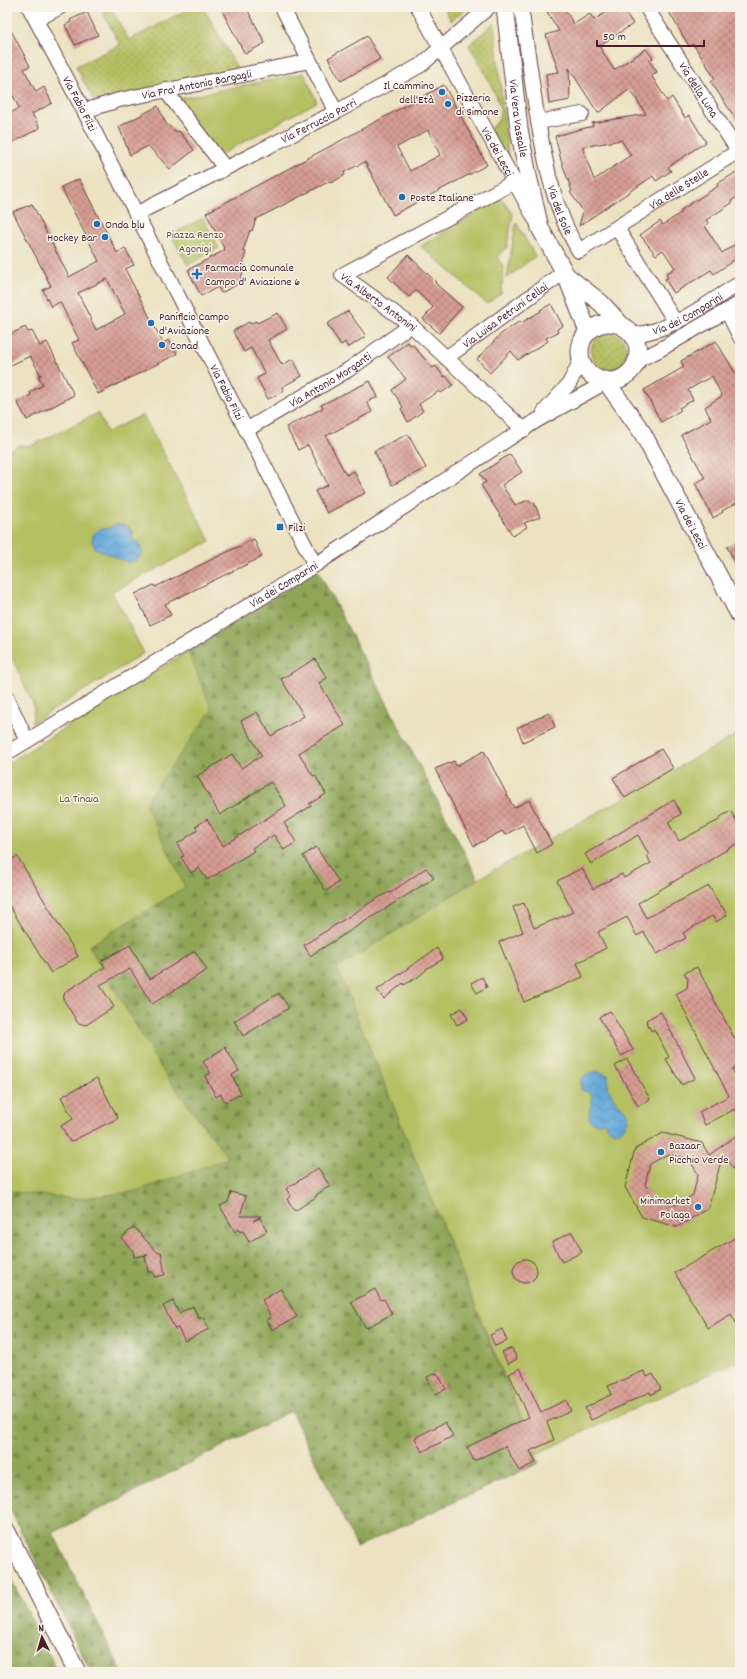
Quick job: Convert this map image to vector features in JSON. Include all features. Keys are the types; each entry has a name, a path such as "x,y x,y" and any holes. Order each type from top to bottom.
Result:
{"street":[{"name":"Via Fabio Filzi","path":"29,7 84,111 315,564"},
{"path":"36,20 60,7"},
{"path":"282,7 336,112"},
{"name":"Via dei Lecci","path":"418,7 565,274 588,332"},
{"name":"Via Ferruccio Parri","path":"136,214 336,112 421,65 489,7"},
{"name":"Via Vera Vassalle","path":"505,7 520,135 540,228"},
{"name":"Via del Sole","path":"521,7 538,122 546,163 554,193 566,226 579,251 617,228"},
{"name":"Via della Luna","path":"646,7 739,151"},
{"name":"Via Fra' Antonio Bargagli","path":"84,111 119,100 310,61"},
{"path":"165,90 225,168"},
{"path":"538,122 582,114"},
{"name":"Via delle Stelle","path":"617,228 739,151"},
{"name":"Via Alberto Antonini","path":"514,182 342,274 411,325 524,430"},
{"path":"617,228 676,323"},
{"name":"Via dei Lecci","path":"565,274 601,303 628,331"},
{"name":"Via Luisa Petruni Cellai","path":"446,358 565,274"},
{"name":"Via dei Comparini","path":"628,331 656,331 676,323 740,283"},
{"name":"Via dei Comparini","path":"636,361 659,350 740,303"},
{"path":"727,311 740,337"},
{"path":"602,324 614,324 628,331 638,347 636,361 627,374 618,379 604,380 596,378 588,372 581,360 581,345 588,332 602,324"},
{"name":"Via Antonio Morganti","path":"246,430 348,370 411,325"},
{"name":"Via dei Comparini","path":"536,421 569,384 581,360"},
{"name":"Via dei Lecci","path":"627,374 630,397 642,432"},
{"name":"Via dei Lecci","path":"604,380 642,432 740,616"},
{"name":"Via dei Comparini","path":"7,753 315,564 536,421 597,387 604,380"},
{"path":"7,698 27,741"},
{"path":"7,1532 77,1672"}],"green space":[{"path":"100,7 110,7 129,40 192,7 203,7 237,68 237,71 95,103 76,66 120,45"},
{"path":"444,7 468,7 451,21"},
{"path":"494,23 509,165 490,129 500,114 497,99 469,45"},
{"path":"304,73 317,102 220,155 178,99"},
{"path":"501,198 513,215 507,247 497,257 504,268 501,293 487,304 421,246"},
{"name":"Piazza Renzo Agonigi","path":"203,218 219,248 188,265 171,235"},
{"path":"516,222 535,256 507,278"},
{"path":"609,333 619,336 624,341 627,351 624,361 619,366 609,369 599,366 594,361 591,351 594,341 599,336"},
{"path":"98,413 107,432 143,415 210,541 112,592 144,653 32,723 34,706 7,647 7,452 20,445 31,446","holes":["124,525 132,531 132,539 92,542 100,529"]},
{"name":"La Tinaia","path":"318,570 478,879 337,968 539,1463 357,1547 291,1411 53,1533 122,1672 91,1672 7,1503 7,1191 76,1199 136,1191 227,1157 166,1076 7,809 7,764"},
{"name":"La Tinaia","path":"188,651 212,710 145,803 185,887 89,946 166,1076 228,1158 136,1191 76,1199 7,1191 7,764"},
{"path":"740,733 740,1360 536,1454 337,968 478,879"},
{"path":"7,1571 58,1672 7,1672"}],"water":[{"path":"117,524 128,526 132,531 132,539 140,543 142,554 138,559 129,563 95,548 92,542 93,535 100,529 110,528"},
{"path":"597,1071 608,1075 610,1093 629,1114 627,1123 620,1131 608,1128 606,1123 602,1122 596,1124 590,1120 589,1116 592,1098 587,1092 581,1090 581,1079 586,1074"}],"building":[{"path":"220,7 246,7 265,43 245,54"},
{"path":"544,7 563,7 574,24 590,14 594,20 614,7 622,7 633,24 599,46 614,70 646,49 653,58 649,61 657,72 651,75 667,101 672,97 685,118 689,115 706,142 668,167 671,171 656,181 653,176 579,226 583,211 570,192 572,191 561,160 555,136 593,126 592,123 646,114 630,89 598,113 569,68 570,100 549,104 546,74 559,72 546,35 559,31","holes":["621,140 631,155 594,180 582,147"]},
{"path":"666,7 740,7 740,125 711,82 715,79 708,67 693,44 689,46"},
{"path":"87,12 98,35 75,45 65,25 71,22 70,20"},
{"path":"7,23 30,66 24,69 36,92 44,87 52,103 32,114 40,128 7,145 7,115 19,108 7,83"},
{"path":"367,36 380,59 341,81 328,58"},
{"path":"444,85 487,165 393,215 365,162 344,172 345,175 331,183 330,181 256,219 252,231 250,230 243,251 246,252 242,265 245,266 240,283 221,293 218,287 201,296 188,270 225,250 206,213","holes":["428,130 440,155 410,171 397,147"]},
{"path":"158,106 166,124 177,132 179,131 194,150 170,169 148,146 130,155 119,127"},
{"path":"740,170 740,195 731,201 732,203 706,220 708,223 705,226 722,253 740,241 740,256 714,274 711,270 674,293 665,279 668,278 666,274 675,268 663,250 656,255 640,235 660,221 663,225 682,212 681,210 718,186 717,184"},
{"path":"79,179 117,253 125,248 134,265 125,269 163,343 169,340 177,354 98,394 72,343 79,340 60,302 51,307 43,290 51,286 13,212 32,204 69,277 99,261 61,187","holes":["107,279 125,314 96,330 78,293"]},
{"path":"408,255 436,282 435,283 462,307 439,333 423,319 433,307 416,291 409,297 388,277"},
{"path":"551,304 563,326 557,329 558,332 546,338 548,341 518,360 511,351 490,373 477,359 501,334 520,321 521,323"},
{"path":"348,311 366,336 348,348 345,342 341,345 327,324"},
{"path":"278,313 287,329 268,340 282,365 293,359 302,376 282,387 284,391 268,399 257,378 265,374 251,348 244,352 233,331 249,322 250,324 256,321 257,323"},
{"path":"25,327 28,332 32,331 40,346 47,342 74,395 27,420 17,402 31,395 30,392 43,385 38,376 41,375 30,356 7,367 7,336"},
{"path":"716,341 740,381 740,501 713,518 695,483 705,478 681,435 711,419 705,407 722,396 712,376 688,390 693,400 679,408 681,410 661,422 644,390 684,367 681,361"},
{"path":"408,342 411,346 413,345 432,368 436,366 444,377 446,376 453,385 441,393 439,391 419,404 423,411 408,422 401,409 403,407 392,390 406,379 388,357"},
{"path":"370,381 378,397 367,402 372,412 326,436 346,475 354,471 365,493 327,513 315,491 328,485 308,445 298,450 286,427 323,408 321,405"},
{"path":"408,434 426,468 392,485 374,451"},
{"path":"510,454 522,472 502,485 515,505 529,500 531,503 534,502 540,517 524,523 527,527 513,536 481,485 486,482 480,474"},
{"path":"254,539 262,557 165,604 171,615 150,625 135,594 154,585 155,587"},
{"path":"740,540 740,571 727,547"},
{"path":"315,659 327,678 319,683 345,725 299,753 313,776 315,775 326,794 309,804 311,806 284,823 296,842 284,850 274,835 252,848 254,851 207,880 199,868 191,873 181,857 184,856 177,844 198,830 195,827 207,819 223,846 286,806 271,782 220,815 197,776 232,754 241,768 262,756 241,721 257,712 271,736 304,716 281,679"},
{"path":"549,713 555,727 523,742 517,728"},
{"path":"661,749 673,768 625,798 613,778"},
{"path":"484,751 514,808 529,800 552,844 537,853 523,825 505,835 502,831 474,846 435,769 454,761 456,766"},
{"path":"674,800 681,814 668,822 679,841 721,819 720,817 731,811 740,828 740,842 638,903 646,918 709,886 720,906 722,906 727,915 716,922 712,916 683,933 686,938 657,954 644,932 637,936 627,917 598,932 606,948 577,963 583,977 524,1002 499,942 523,932 513,907 524,903 534,928 573,912 557,881 582,868 593,889 622,874 624,878 651,863 647,856 649,855 638,835 591,864 585,854"},
{"path":"316,847 339,882 326,891 303,856"},
{"path":"17,856 78,956 51,973 7,902 7,863"},
{"path":"426,868 434,878 310,956 304,945 376,899 389,892 390,893"},
{"path":"130,945 150,979 195,951 207,970 152,1004 130,969 100,985 114,1007 86,1025 78,1023 63,999 65,992 105,967 101,961"},
{"path":"437,948 443,959 426,969 418,977 404,985 403,983 384,999 377,990"},
{"path":"697,967 740,1049 740,1065 732,1069 740,1085 740,1118 735,1109 705,1125 699,1112 729,1096 676,994 687,988 688,979 684,973"},
{"path":"482,977 487,987 477,993 471,983"},
{"path":"279,993 289,1008 243,1036 234,1021"},
{"path":"462,1008 468,1019 457,1025 451,1014"},
{"path":"610,1011 633,1050 621,1056 599,1017"},
{"path":"661,1012 695,1078 682,1085 666,1059 669,1057 654,1029 651,1031 646,1020"},
{"path":"225,1047 239,1071 232,1075 241,1094 225,1102 221,1094 216,1097 205,1076 211,1073 203,1062"},
{"path":"627,1059 650,1099 638,1106 615,1066"},
{"path":"97,1078 118,1118 70,1142 61,1126 73,1119 61,1097"},
{"path":"663,1133 702,1143 709,1155 740,1133 740,1179 723,1154 708,1208 677,1227 642,1217 625,1187 635,1149","holes":["668,1154 689,1159 698,1174 693,1195 676,1205 655,1200 645,1185 650,1164"]},
{"path":"318,1168 330,1186 295,1211 287,1199 291,1196 286,1189"},
{"path":"231,1192 246,1196 240,1216 261,1216 253,1221 260,1218 267,1231 249,1242 243,1231 240,1232 239,1229 235,1232 220,1206 228,1202"},
{"path":"134,1227 158,1253 161,1252 165,1275 154,1277 153,1272 148,1272 145,1256 148,1255 134,1257 133,1251 121,1238"},
{"path":"572,1232 582,1252 562,1262 552,1242"},
{"path":"740,1235 740,1330 731,1314 708,1328 675,1273"},
{"path":"525,1259 533,1263 537,1271 533,1279 525,1283 517,1279 513,1271 517,1263"},
{"path":"281,1289 297,1317 272,1330 267,1320 271,1318 262,1300"},
{"path":"375,1289 381,1300 384,1299 392,1314 366,1328 351,1302"},
{"path":"173,1301 179,1313 193,1306 199,1319 203,1317 209,1329 185,1341 178,1328 175,1329 163,1306"},
{"path":"502,1329 507,1341 495,1346 490,1335"},
{"path":"512,1348 517,1359 508,1364 502,1352"},
{"path":"520,1368 541,1412 566,1400 571,1411 547,1422 554,1440 530,1451 536,1462 519,1471 505,1446 474,1461 467,1447 529,1417 509,1374"},
{"path":"644,1371 647,1377 653,1374 661,1389 651,1395 650,1392 591,1420 585,1408 612,1394 608,1386"},
{"path":"437,1373 446,1389 435,1394 427,1377"},
{"path":"445,1422 453,1436 422,1452 415,1438"}],"place":[{"name":"Il Cammino dell'Età","path":"442,92"},
{"name":"Pizzeria di Simone","path":"448,104"},
{"name":"Poste Italiane","path":"402,197"},
{"name":"Onda blu","path":"97,224"},
{"name":"Hockey Bar","path":"105,237"},
{"name":"Farmacia Comunale Campo d' Aviazione 6","path":"197,274"},
{"name":"Panificio Campo d'Aviazione","path":"151,323"},
{"name":"Conad","path":"162,345"},
{"name":"Filzi","path":"280,527"},
{"name":"Bazaar Picchio Verde","path":"661,1152"},
{"name":"Minimarket Folaga","path":"698,1207"}]}
